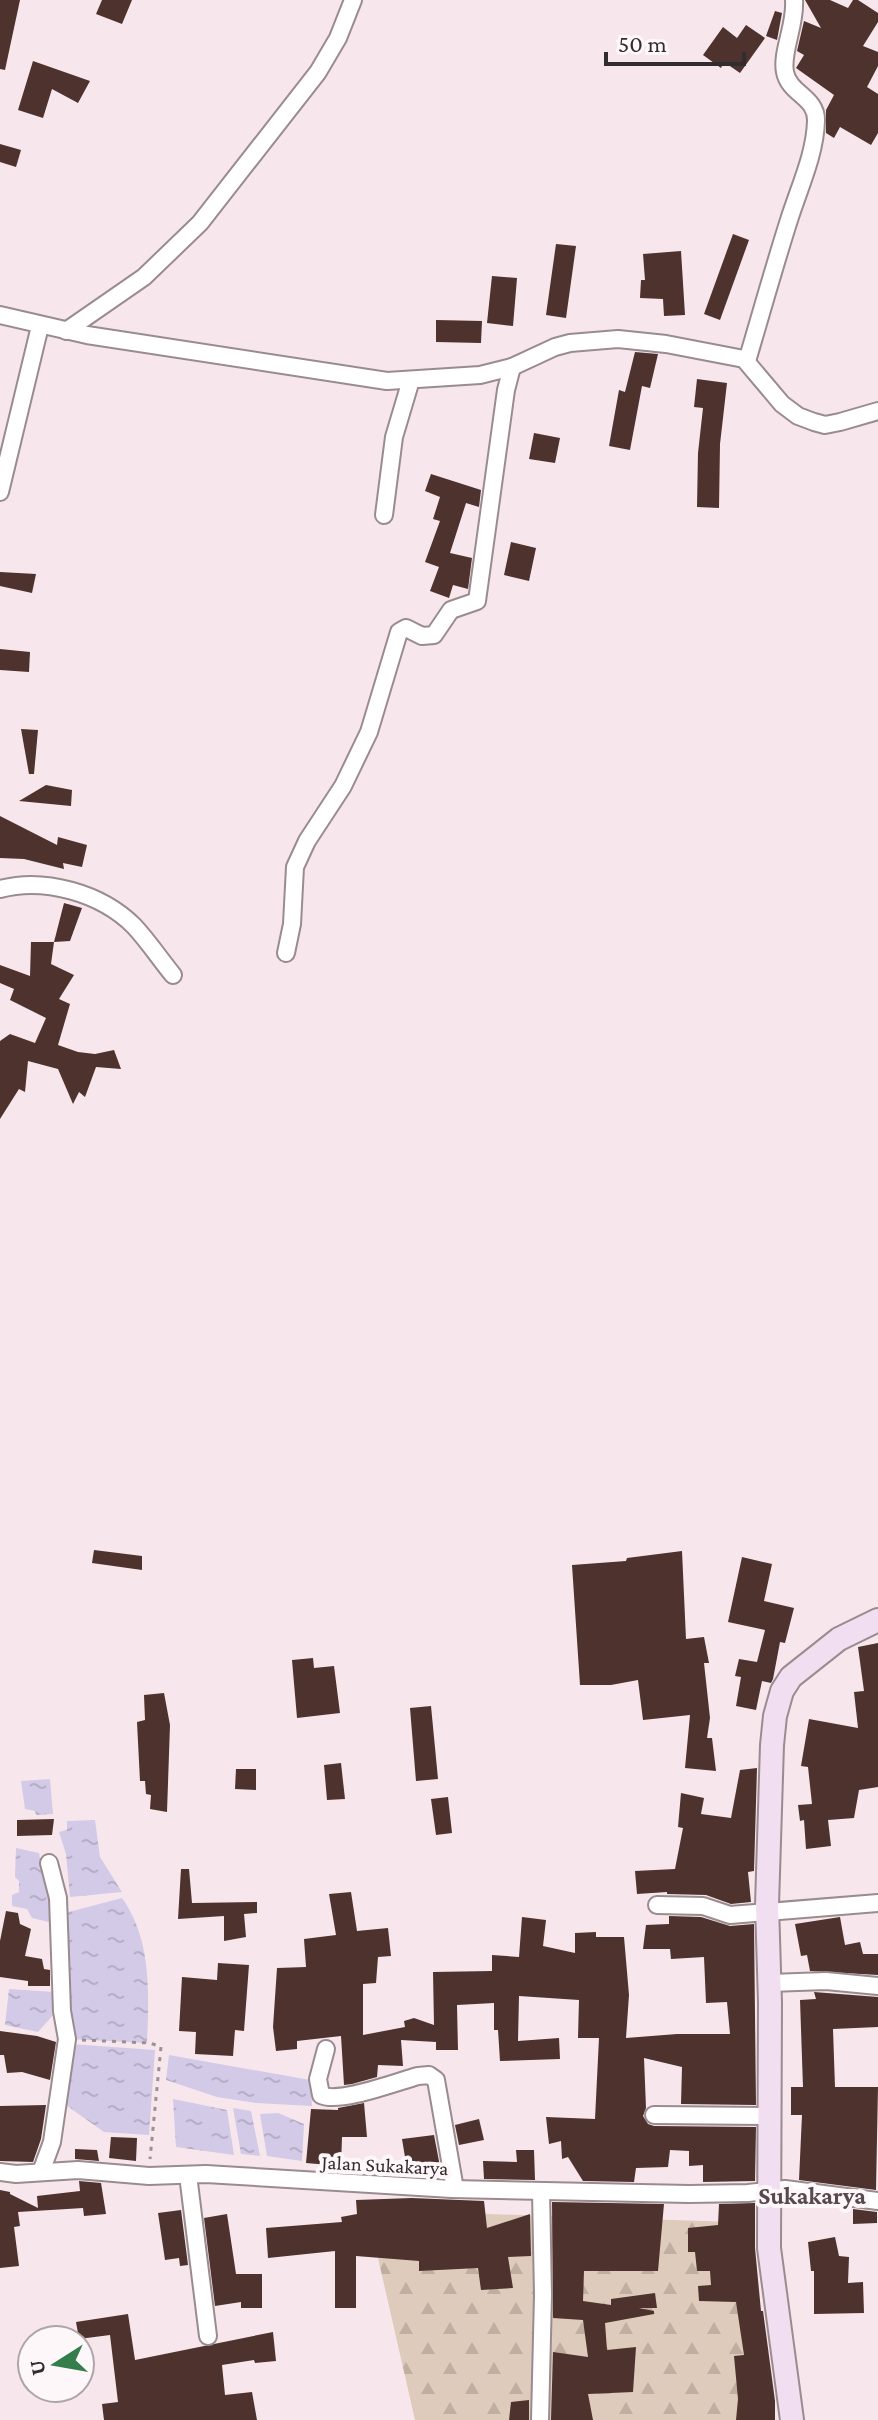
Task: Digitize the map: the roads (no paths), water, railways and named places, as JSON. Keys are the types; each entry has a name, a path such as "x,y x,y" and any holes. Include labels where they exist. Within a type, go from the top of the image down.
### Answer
{"main road":[{"path":"792,2420 769,2248 768,1912 775,1716 782,1691 791,1677 839,1639 878,1620"}],"street":[{"path":"66,331 144,277 200,223 318,72 338,38 353,0"},
{"path":"747,361 805,176 816,121 811,102 792,88 784,71 795,16 794,0"},
{"path":"0,315 66,331 387,381 480,375 512,367 555,347 618,339 720,353 747,361 782,404 798,416 825,425 878,411"},
{"path":"0,492 40,326"},
{"path":"286,953 292,924 295,867 307,841 343,786 369,732 399,632 406,628 422,636 434,635 451,610 477,601 506,390 512,367"},
{"path":"384,515 394,437 411,380"},
{"path":"0,889 23,885 48,886 90,899 132,924 173,975"},
{"path":"41,2172 52,2142 67,2039 62,2011 58,1898 49,1863"},
{"path":"657,1905 703,1906 730,1915 878,1903"},
{"path":"770,1983 826,1981 878,1986"},
{"path":"326,2049 318,2079 321,2095 325,2098 342,2097 418,2076 429,2075 436,2080 455,2189"},
{"path":"654,2115 770,2116"},
{"name":"Jalan Sukakarya","path":"0,2172 78,2170 149,2176 188,2175 541,2191 689,2194 785,2189 878,2201"},
{"path":"188,2175 208,2336"},
{"path":"540,2420 543,2295 541,2191"}],"water":[{"path":"50,1779 53,1814 36,1815 35,1811 25,1809 21,1781"},
{"path":"95,1820 100,1857 122,1892 70,1897 66,1854 59,1832 67,1830 67,1821"},
{"path":"16,1848 39,1853 45,1886 54,1899 53,1923 32,1918 27,1909 12,1906 12,1895 19,1892 19,1881 15,1877"},
{"path":"122,1898 132,1914 144,1949 148,1987 147,2043 69,2039 65,1913"},
{"path":"9,1989 54,1992 54,2014 38,2032 5,2025"},
{"path":"71,2044 155,2050 149,2135 104,2132 63,2103"},
{"path":"169,2055 310,2080 312,2106 217,2097 166,2080"},
{"path":"173,2099 227,2110 234,2155 176,2147"},
{"path":"233,2108 251,2111 260,2156 241,2154"},
{"path":"278,2113 304,2124 302,2161 267,2156 260,2114"}],"district":[{"name":"Sukakarya","path":"812,2195"}]}
